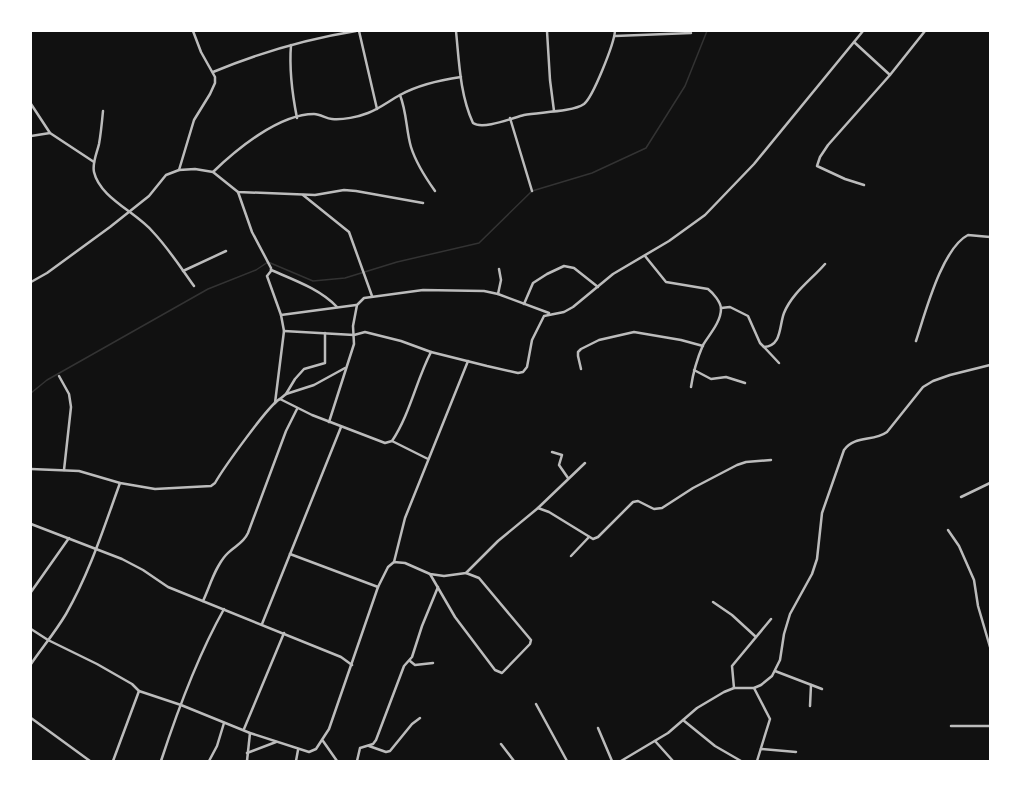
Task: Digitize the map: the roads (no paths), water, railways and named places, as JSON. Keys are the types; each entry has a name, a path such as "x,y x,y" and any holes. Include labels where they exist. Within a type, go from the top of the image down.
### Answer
{"street":[{"path":"178,170 190,139 194,120 213,89 215,77 204,57 193,31"},
{"path":"213,72 242,60 291,45 324,36 356,31"},
{"path":"359,31 377,109"},
{"path":"456,31 461,77 469,112 474,123 478,126 510,118 578,108 585,104 595,88 615,31"},
{"path":"547,31 550,80 554,111"},
{"path":"284,331 354,335 365,332 401,341 431,352 518,373 523,372 527,367 532,340 540,320 544,316 564,312 573,307 629,264 684,231 719,202 758,159 863,31"},
{"path":"864,185 842,178 817,166 820,157 828,145 890,75 925,31"},
{"path":"614,36 691,33"},
{"path":"854,42 890,75"},
{"path":"291,45 291,81 297,118"},
{"path":"213,172 255,137 297,118 314,114 333,120 352,117 377,109 400,95 433,82 461,77"},
{"path":"400,95 408,121 411,146 420,167 435,191"},
{"path":"31,104 50,133 76,152 94,162"},
{"path":"104,111 94,162 94,172 101,188 106,194 129,210 153,231 194,286"},
{"path":"510,118 532,191"},
{"path":"31,136 50,133"},
{"path":"31,282 80,250 129,210 149,196 166,175 178,170 195,169 213,172 238,192 252,232 271,270 314,290 328,299 337,308"},
{"path":"238,192 326,194 344,190 423,203"},
{"path":"303,194 349,232 372,296"},
{"path":"916,341 941,270 951,251 968,234 990,237"},
{"path":"184,271 226,251"},
{"path":"644,256 666,282 708,289 713,294 721,308 718,320 703,346 694,370 691,387"},
{"path":"764,346 774,344 784,313 791,301 825,264"},
{"path":"524,304 533,283 564,266 574,268 598,287"},
{"path":"498,294 501,280 499,269"},
{"path":"271,270 267,276 282,314 284,331 275,403"},
{"path":"329,422 352,351 354,335 353,326 357,305 364,298 405,291 442,289 484,291 498,294 550,314"},
{"path":"282,314 357,305"},
{"path":"721,308 730,307 748,316 760,343 779,363"},
{"path":"581,369 578,356 580,348 599,340 634,332 682,340 703,346"},
{"path":"31,469 64,470 91,474 155,489 211,486 215,483 275,403 286,394 295,379 304,369 325,363 325,333"},
{"path":"392,441 403,421 422,370 431,352"},
{"path":"31,629 48,640 97,664 132,684 139,692 181,705 244,729 250,733 298,750 309,752 316,749 329,729 378,587 388,567 394,562 405,518 468,361"},
{"path":"620,761 668,733 709,701 734,688 754,688 761,685 775,671 780,660 786,625 812,574 817,560 822,513 844,450 851,442 880,436 887,432 923,387 933,381 990,365"},
{"path":"286,394 314,385 346,368"},
{"path":"694,370 711,378 726,377 745,383"},
{"path":"59,376 69,394 71,407 64,470"},
{"path":"280,399 341,427 385,443 392,441 428,459"},
{"path":"203,601 221,563 227,554 244,541 248,533 286,431 297,408"},
{"path":"262,624 341,427"},
{"path":"552,452 562,455 559,465 568,478"},
{"path":"538,508 549,512 593,539 598,537 633,502 638,502 654,509 662,508 737,465 746,462 771,460"},
{"path":"466,573 498,541 538,508 585,463"},
{"path":"31,664 65,615 77,593 96,549 120,482"},
{"path":"961,497 990,482"},
{"path":"31,524 96,549 143,570 168,587 341,657 352,666"},
{"path":"948,530 959,546 973,576 978,606 990,647"},
{"path":"571,556 589,537"},
{"path":"31,592 69,538"},
{"path":"290,554 378,587"},
{"path":"394,562 405,563 430,574 444,576 466,573 479,578 531,640 530,644 502,673 495,670 455,617 430,574"},
{"path":"357,761 360,748 373,744 376,740 404,666 410,661 438,586"},
{"path":"713,602 732,615 756,637"},
{"path":"161,761 200,654 224,609"},
{"path":"734,688 732,666 770,619"},
{"path":"244,729 284,633"},
{"path":"410,661 415,665 433,663"},
{"path":"775,671 822,689"},
{"path":"810,706 812,685"},
{"path":"754,688 770,719 756,761"},
{"path":"113,761 139,692"},
{"path":"536,704 567,761"},
{"path":"31,718 90,761"},
{"path":"368,746 390,752 412,724 420,718"},
{"path":"683,720 715,746 741,761"},
{"path":"209,761 217,746 224,722"},
{"path":"951,726 990,726"},
{"path":"598,728 612,761"},
{"path":"243,761 247,761 250,733"},
{"path":"322,741 337,761"},
{"path":"655,741 673,761"},
{"path":"248,753 276,742"},
{"path":"501,744 514,761"},
{"path":"761,749 796,752"},
{"path":"296,761 298,750"}],"waterway":[{"path":"31,393 47,380 208,289 256,270 268,262 313,281 345,278 397,262 479,243 532,191 592,173 646,148 685,86 707,31"}]}
